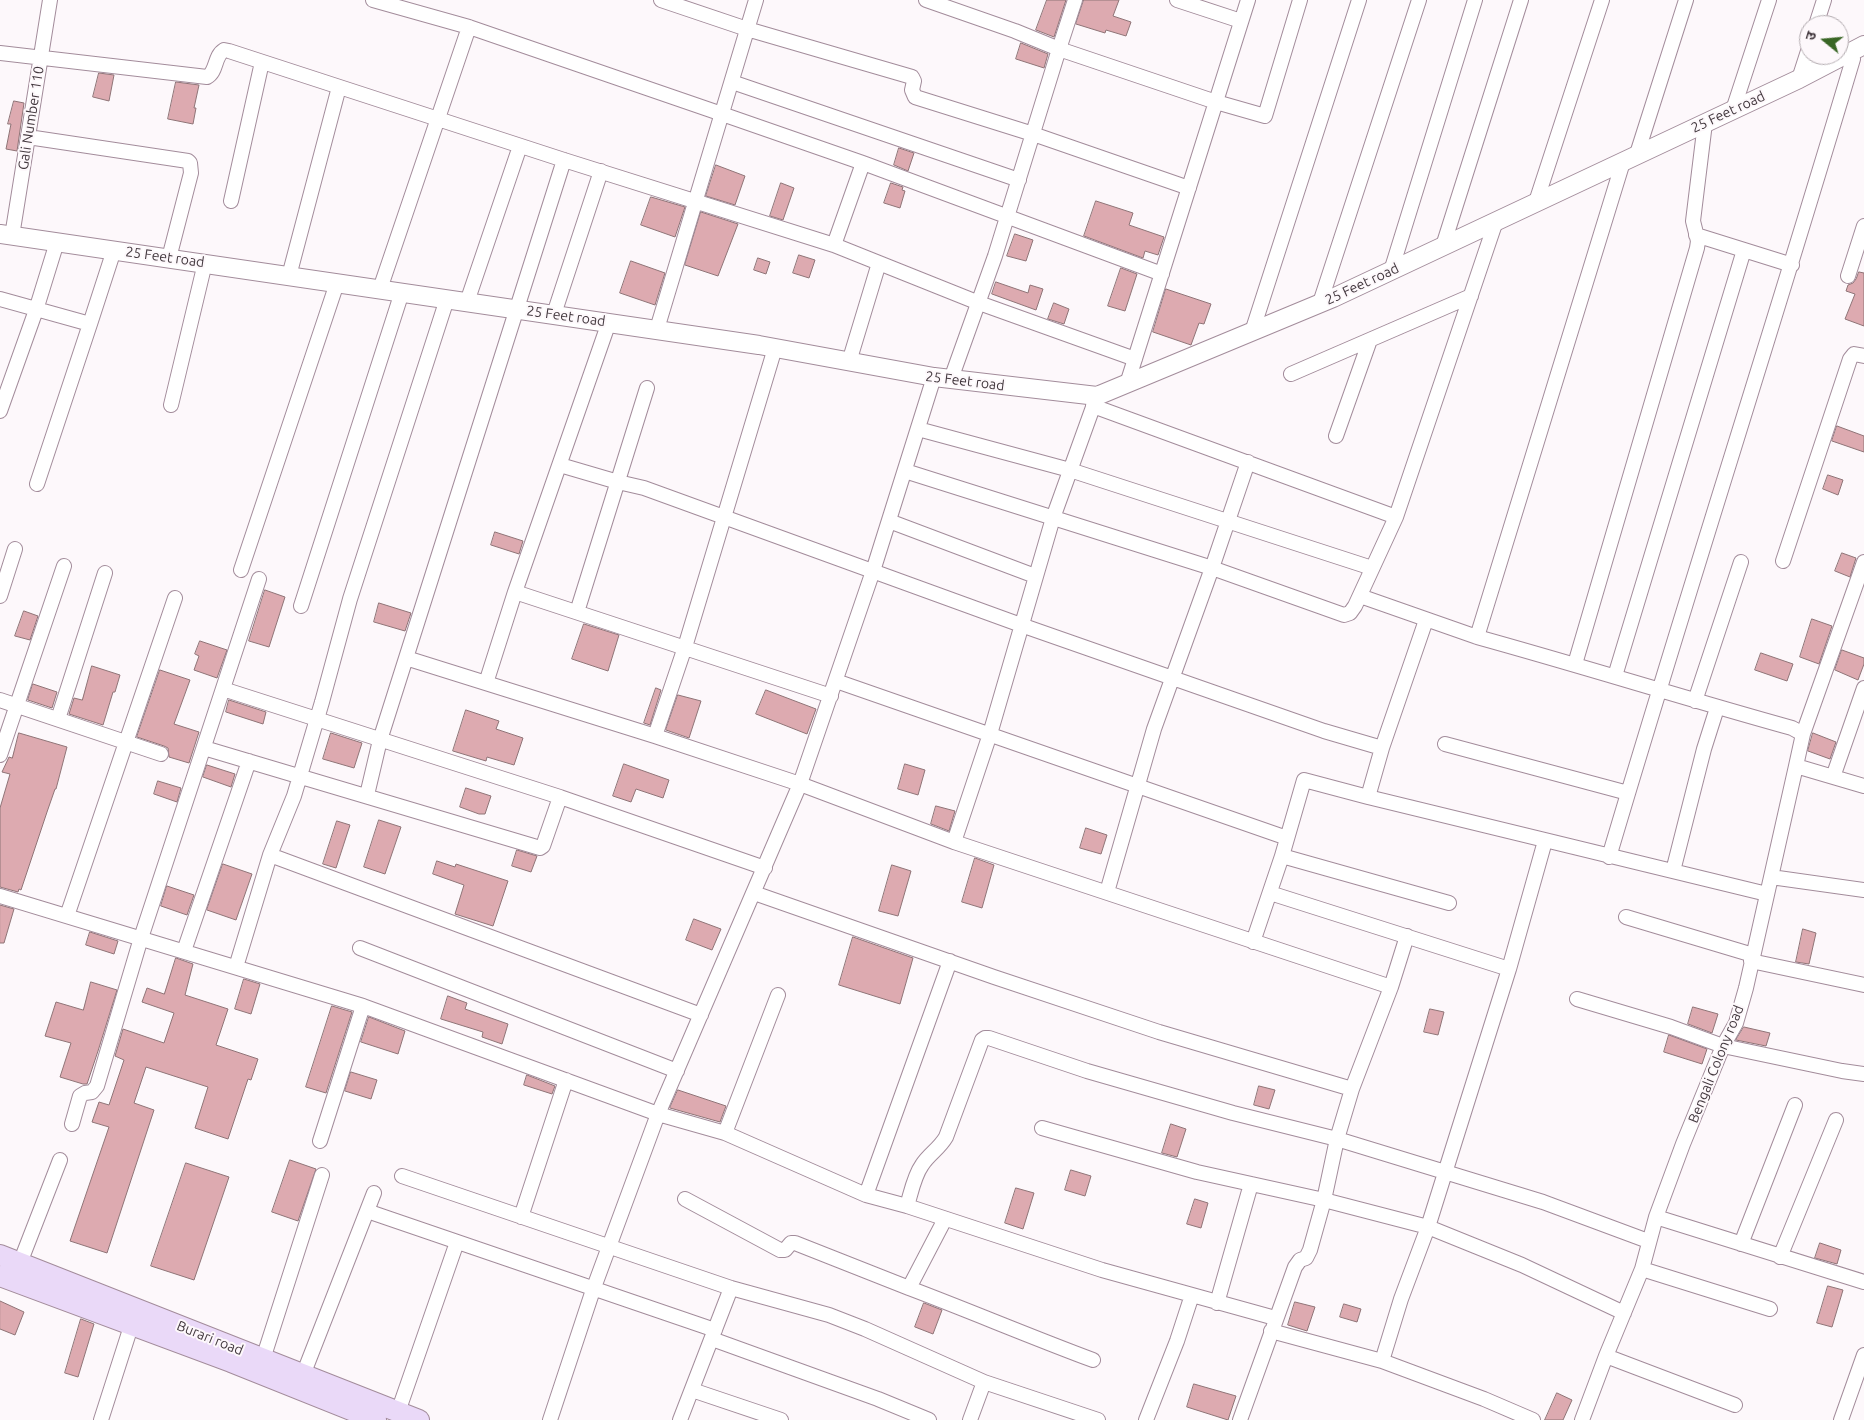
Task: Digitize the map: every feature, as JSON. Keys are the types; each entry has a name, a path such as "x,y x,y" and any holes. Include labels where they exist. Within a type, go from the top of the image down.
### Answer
{"main road":[{"name":"Burari road","path":"0,1256 20,1263 231,1362 376,1420"},
{"name":"Burari road","path":"0,1276 263,1359 419,1420"}],"street":[{"name":"Gali Number 110","path":"6,235 28,137 50,0"},
{"path":"373,0 469,27 722,114 863,163 1162,274"},
{"path":"661,0 748,29 912,76 914,82 912,90 915,97 1033,134 1189,188"},
{"path":"657,330 756,0"},
{"path":"926,0 1015,31 1059,49 1216,102 1265,116 1300,0"},
{"path":"550,1420 593,1290 658,1114 800,784 873,571 918,429 979,303 1075,0"},
{"path":"1177,0 1241,21"},
{"path":"1127,384 1248,0"},
{"path":"1252,332 1359,0"},
{"path":"1320,304 1419,0"},
{"path":"1391,271 1475,0"},
{"path":"1443,246 1521,0"},
{"path":"1536,202 1602,0"},
{"path":"1477,638 1629,159 1686,0"},
{"path":"1733,110 1769,0"},
{"path":"1819,15 1824,0"},
{"path":"380,289 469,27"},
{"path":"0,53 207,77 212,74 218,54 224,50 834,245 979,303 1135,359"},
{"path":"1609,857 1658,690 1856,55"},
{"name":"25 Feet road","path":"6,235 609,322 775,348 942,378 1095,401 1127,384 1320,304 1799,79 1856,55"},
{"path":"231,201 262,62"},
{"path":"1799,79 1804,65"},
{"path":"732,82 1019,180"},
{"path":"289,276 340,87"},
{"path":"1575,664 1697,248 1693,221 1705,123"},
{"path":"28,137 188,161 190,173 168,258"},
{"path":"467,302 520,146"},
{"path":"367,796 380,740 564,160"},
{"path":"834,245 863,163"},
{"path":"554,314 601,172"},
{"path":"905,470 1212,568 1338,614 1350,613 1360,596 1396,517 1496,221"},
{"path":"1848,276 1864,226"},
{"path":"1696,235 1792,265"},
{"path":"0,412 58,242"},
{"path":"37,484 114,250"},
{"path":"1614,676 1744,250"},
{"path":"171,405 205,263"},
{"path":"850,362 880,263"},
{"path":"241,570 337,283"},
{"path":"301,606 402,292"},
{"path":"1291,374 1471,296"},
{"path":"0,299 90,324"},
{"path":"236,967 270,855 294,796 350,599 447,299"},
{"path":"486,683 515,592 609,322"},
{"path":"1336,436 1370,340"},
{"path":"655,736 685,648 775,348"},
{"path":"1783,561 1850,358 1854,354 1864,356"},
{"path":"577,612 647,388"},
{"path":"954,842 990,734 1052,518 1095,401 1248,462 1396,517"},
{"path":"918,429 1070,470 1372,568"},
{"path":"1107,892 1154,729 1248,462"},
{"path":"560,464 644,488 1173,678 1324,731 1382,748"},
{"path":"889,521 1035,576"},
{"path":"0,596 15,549"},
{"path":"1695,701 1741,562"},
{"name":"Bengali Colony road","path":"1582,1420 1642,1269 1656,1217 1723,1046 1736,1023 1803,734 1864,562"},
{"path":"0,756 15,706 64,566"},
{"path":"58,719 105,573"},
{"path":"72,1124 80,1096 92,1092 97,1086 141,938 259,579"},
{"path":"515,592 831,696"},
{"path":"1360,596 1477,638 1575,664 1717,708 1792,728 1803,734"},
{"path":"67,916 175,598"},
{"path":"1368,797 1382,748 1426,620"},
{"path":"406,658 655,736 800,784 954,842 1391,987"},
{"path":"836,681 1287,838"},
{"path":"1833,777 1864,688"},
{"path":"224,689 560,797 765,868"},
{"path":"0,700 161,754"},
{"path":"1673,871 1704,749 1717,708"},
{"path":"1445,744 1628,793"},
{"path":"204,748 540,848 543,846 560,797"},
{"path":"184,951 249,761"},
{"path":"1796,766 1864,786"},
{"path":"1253,942 1282,856 1304,780 1609,857 1767,894"},
{"path":"1382,1361 1401,1299 1428,1227 1509,969 1545,841"},
{"path":"270,855 701,1015"},
{"path":"1282,856 1449,903"},
{"path":"1771,877 1864,890"},
{"path":"754,893 1159,1032 1352,1089"},
{"path":"1270,893 1509,969"},
{"path":"0,896 363,1006 658,1114 725,1133 866,1195 907,1206 1102,1270 1217,1303 1382,1361 1484,1399 1532,1420"},
{"path":"1626,917 1752,958 1864,985"},
{"path":"1240,1420 1294,1267 1308,1255 1324,1200 1337,1139 1352,1089 1391,987 1407,936"},
{"path":"360,948 676,1071"},
{"path":"866,1195 950,961"},
{"path":"725,1133 778,995"},
{"path":"1577,999 1671,1027 1723,1046 1864,1074"},
{"path":"320,1142 363,1006"},
{"path":"907,1206 919,1169 946,1137 981,1043 985,1038 1233,1113 1337,1139 1543,1202 1648,1241"},
{"path":"521,1217 566,1080"},
{"path":"1740,1244 1796,1105"},
{"path":"1780,1257 1836,1120"},
{"path":"1042,1128 1197,1172 1324,1200 1428,1227 1522,1265 1624,1313"},
{"path":"20,1263 60,1160"},
{"path":"263,1359 322,1175"},
{"path":"402,1176 731,1288 829,1315 984,1382 1079,1417 1098,1420"},
{"path":"1217,1303 1251,1184"},
{"path":"303,1375 374,1193"},
{"path":"686,1199 780,1250 785,1250 791,1243 795,1243 976,1313 1024,1335 1093,1360"},
{"path":"367,1211 713,1334 929,1420"},
{"path":"1656,1217 1864,1282"},
{"path":"909,1288 945,1219"},
{"path":"398,1412 457,1242"},
{"path":"1642,1269 1770,1309"},
{"path":"680,1420 731,1288"},
{"path":"1146,1420 1177,1341 1192,1295"},
{"path":"101,1420 134,1317"},
{"path":"1841,1420 1864,1355"},
{"path":"1606,1356 1735,1405"},
{"path":"970,1420 984,1382"},
{"path":"692,1390 781,1420"}],"building":[{"path":"1047,0 1066,0 1054,37 1036,30"},
{"path":"1084,0 1119,0 1113,16 1131,22 1126,36 1106,30 1105,33 1076,24"},
{"path":"1021,43 1048,54 1044,68 1016,59"},
{"path":"99,73 114,75 109,101 93,97"},
{"path":"176,82 199,85 193,124 168,119"},
{"path":"14,101 24,103 17,151 6,149 11,124 8,124"},
{"path":"899,148 914,153 908,171 894,165"},
{"path":"716,165 745,176 735,205 706,196"},
{"path":"781,183 794,188 783,220 770,216"},
{"path":"891,183 903,187 902,190 905,191 900,208 884,203"},
{"path":"651,197 685,207 675,237 641,225"},
{"path":"1096,201 1133,213 1129,225 1164,237 1158,255 1145,251 1143,258 1084,236"},
{"path":"701,212 738,224 718,276 685,265"},
{"path":"1015,234 1033,240 1026,261 1007,256"},
{"path":"799,255 815,260 809,278 793,273"},
{"path":"758,258 770,262 766,274 754,270"},
{"path":"631,261 665,273 655,305 620,293"},
{"path":"1121,268 1137,274 1125,311 1108,306"},
{"path":"1859,272 1864,273 1864,326 1845,319 1855,294 1846,291 1848,285 1853,283"},
{"path":"996,282 1028,293 1030,285 1043,289 1036,310 992,294"},
{"path":"1166,289 1211,304 1204,324 1199,323 1191,345 1153,332"},
{"path":"1054,303 1069,309 1064,324 1048,319"},
{"path":"1837,426 1864,436 1864,452 1832,441"},
{"path":"1828,475 1843,480 1838,495 1823,489"},
{"path":"495,532 523,541 519,554 491,545"},
{"path":"1842,553 1856,558 1850,577 1835,571"},
{"path":"265,590 285,597 269,647 249,641"},
{"path":"379,603 411,613 405,631 374,622"},
{"path":"24,611 38,616 30,640 15,636"},
{"path":"1812,619 1832,626 1819,664 1800,657"},
{"path":"584,624 619,635 608,671 572,659"},
{"path":"200,641 227,650 217,678 194,670 199,656 195,654"},
{"path":"1842,650 1864,658 1864,664 1858,680 1835,670"},
{"path":"1761,653 1793,664 1787,681 1755,670"},
{"path":"92,666 120,675 103,725 69,714 74,698 82,700"},
{"path":"160,670 190,680 174,724 199,732 189,763 169,757 168,748 164,746 137,737"},
{"path":"33,684 57,692 52,708 28,700"},
{"path":"656,688 661,690 650,725 644,723"},
{"path":"766,690 816,709 807,734 756,714"},
{"path":"678,695 701,701 689,738 666,730"},
{"path":"229,700 266,712 263,724 226,712"},
{"path":"466,710 499,721 496,729 523,738 514,765 487,757 486,761 453,751"},
{"path":"19,733 67,747 56,789 21,890 19,889 18,892 0,887 0,808 10,774 2,772 9,757 12,758"},
{"path":"331,733 362,743 354,768 323,759"},
{"path":"1813,733 1836,742 1830,759 1808,751"},
{"path":"624,764 669,780 663,798 636,789 631,802 613,796"},
{"path":"905,764 925,770 918,795 898,789"},
{"path":"207,765 235,774 231,787 203,777"},
{"path":"158,781 181,788 177,802 154,794"},
{"path":"466,788 491,796 485,814 479,814 460,807"},
{"path":"936,806 955,811 949,831 931,824"},
{"path":"379,820 401,827 385,874 364,867"},
{"path":"337,821 350,825 336,868 323,864"},
{"path":"1086,828 1107,835 1101,854 1080,848"},
{"path":"517,850 537,856 531,872 512,866"},
{"path":"975,858 994,865 982,908 962,902"},
{"path":"437,861 455,867 456,864 508,881 493,926 455,914 464,885 433,874"},
{"path":"223,864 252,874 236,920 207,910"},
{"path":"892,865 911,871 898,916 879,911"},
{"path":"167,886 194,895 187,915 161,906"},
{"path":"0,905 14,909 4,943 0,943"},
{"path":"694,919 721,929 712,950 686,940"},
{"path":"1803,929 1816,933 1809,964 1796,962"},
{"path":"90,932 118,941 114,954 86,945"},
{"path":"853,937 913,958 900,1004 839,985"},
{"path":"176,958 193,964 185,995 228,1009 216,1045 258,1059 251,1080 248,1079 228,1139 195,1128 208,1087 146,1067 134,1103 154,1110 107,1253 70,1241 109,1127 92,1122 99,1102 109,1105 124,1060 115,1056 123,1029 164,1043 174,1013 142,1002 147,988 164,994"},
{"path":"244,979 260,984 251,1014 235,1009"},
{"path":"91,982 117,990 87,1084 83,1084 60,1077 71,1043 45,1036 56,1002 83,1010"},
{"path":"448,996 467,1003 465,1009 508,1024 502,1044 482,1037 483,1032 441,1019"},
{"path":"332,1006 352,1012 326,1093 306,1087"},
{"path":"1693,1007 1718,1014 1712,1033 1688,1024"},
{"path":"1430,1009 1444,1012 1438,1035 1424,1032"},
{"path":"369,1017 405,1031 398,1054 361,1042"},
{"path":"1744,1027 1770,1033 1766,1046 1736,1040"},
{"path":"1669,1035 1707,1049 1702,1064 1664,1052"},
{"path":"351,1072 377,1080 371,1099 345,1091"},
{"path":"527,1075 555,1086 552,1094 524,1085"},
{"path":"1259,1086 1275,1090 1269,1109 1254,1105"},
{"path":"678,1090 726,1106 720,1122 670,1108"},
{"path":"1171,1124 1186,1129 1177,1157 1162,1153"},
{"path":"290,1160 316,1169 298,1221 272,1212"},
{"path":"186,1163 229,1177 194,1280 151,1266"},
{"path":"1071,1170 1091,1176 1085,1196 1065,1190"},
{"path":"1016,1188 1034,1193 1023,1229 1005,1223"},
{"path":"1195,1199 1208,1203 1201,1228 1187,1224"},
{"path":"1820,1243 1841,1250 1837,1264 1815,1258"},
{"path":"1828,1286 1843,1290 1832,1327 1817,1323"},
{"path":"0,1301 24,1312 15,1335 0,1329"},
{"path":"1295,1302 1315,1307 1307,1331 1288,1325"},
{"path":"924,1303 942,1310 933,1334 915,1327"},
{"path":"1344,1304 1361,1309 1357,1322 1340,1317"},
{"path":"81,1319 94,1324 78,1377 65,1373"},
{"path":"1194,1384 1236,1396 1228,1420 1187,1407"},
{"path":"1557,1393 1572,1400 1563,1420 1545,1420"}]}
